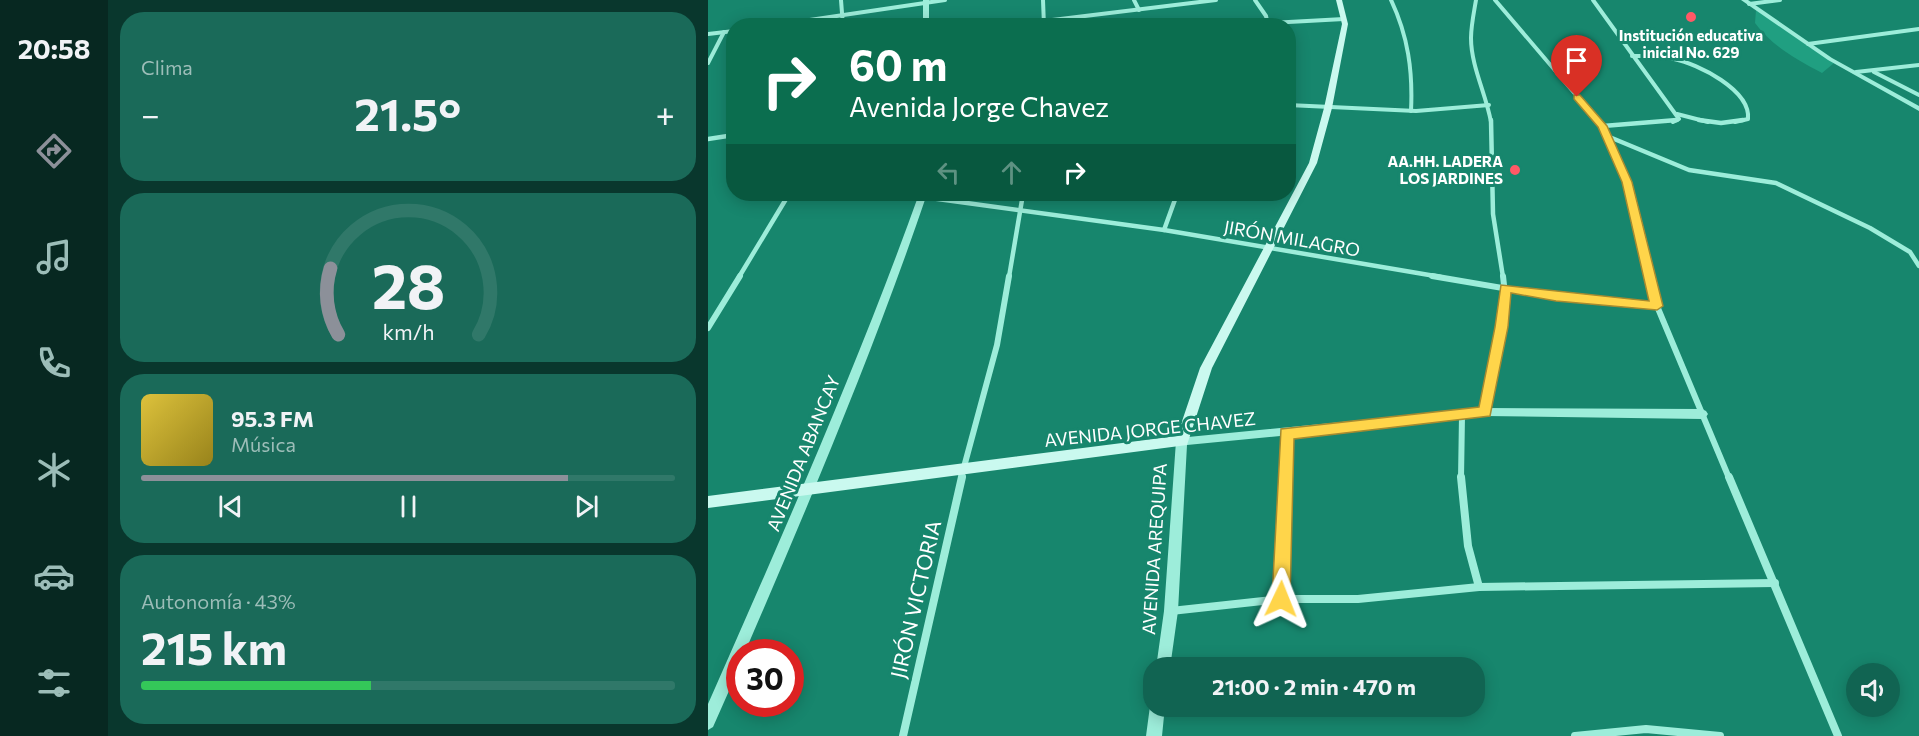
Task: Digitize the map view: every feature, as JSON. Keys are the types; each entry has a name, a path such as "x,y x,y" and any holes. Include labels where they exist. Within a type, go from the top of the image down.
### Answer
{"main road":[{"name":"AVENIDA AREQUIPA","path":"1296,194 1313,163 1328,108 1344,19 1339,0"},
{"name":"AVENIDA AREQUIPA","path":"1182,441 1206,368 1292,201"},
{"name":"AVENIDA JORGE CHAVEZ","path":"708,502 810,487 963,470 1182,441"}],"street":[{"path":"841,0 843,15"},
{"path":"823,18 945,0"},
{"path":"1044,0 1044,18"},
{"path":"1134,0 1139,10"},
{"path":"1081,18 1216,0"},
{"path":"1255,0 1266,18"},
{"path":"1391,0 1408,46 1412,76 1411,111"},
{"path":"1476,0 1471,37 1473,56 1489,105 1493,153 1493,214 1505,288 1502,327 1485,412"},
{"path":"1495,0 1602,126 1607,136 1627,182 1657,306 1775,583 1806,667 1838,736"},
{"path":"1593,0 1679,119 1672,122 1602,126"},
{"path":"1746,2 1780,0"},
{"path":"926,1 926,18"},
{"path":"1746,2 1808,44 1919,109"},
{"path":"1296,22 1344,19"},
{"path":"1808,44 1919,29"},
{"path":"708,34 724,32"},
{"path":"708,63 724,32"},
{"path":"1632,56 1668,57 1700,68 1732,88 1749,106 1750,114 1748,118 1722,123 1701,121 1676,114"},
{"path":"1856,72 1874,72 1919,65"},
{"path":"1874,72 1919,95"},
{"path":"1296,106 1411,111 1489,105"},
{"path":"708,139 726,136"},
{"path":"1607,136 1689,170 1776,183 1870,228 1910,252 1919,266"},
{"path":"708,328 785,201"},
{"name":"AVENIDA ABANCAY","path":"708,722 810,487 921,201"},
{"name":"JIRÓN MILAGRO","path":"959,201 1164,230 1556,297 1657,306"},
{"name":"JIRÓN VICTORIA","path":"903,736 963,470 1001,324 1022,201"},
{"path":"1164,230 1174,201"},
{"name":"AVENIDA JORGE CHAVEZ","path":"1182,441 1286,433 1485,412 1702,414"},
{"path":"1462,416 1462,491 1471,564 1479,587"},
{"path":"1281,599 1286,433"},
{"name":"AVENIDA AREQUIPA","path":"1165,657 1171,611 1182,441"},
{"path":"1171,611 1281,599 1358,599 1479,587 1775,583"},
{"path":"1154,736 1157,717"},
{"path":"1575,736 1646,729 1720,736"}],"green space":[{"path":"1756,10 1834,63 1822,73 1786,52 1769,39 1755,23"}],"place":[{"name":"Institución educativa inicial No. 629","path":"1691,17"},
{"name":"AA.HH. LADERA LOS JARDINES","path":"1515,170"}],"route":[{"path":"1281,599 1286,433 1485,412 1502,327 1505,288 1556,297 1657,306 1643,239 1627,182 1602,126 1577,97"}]}
